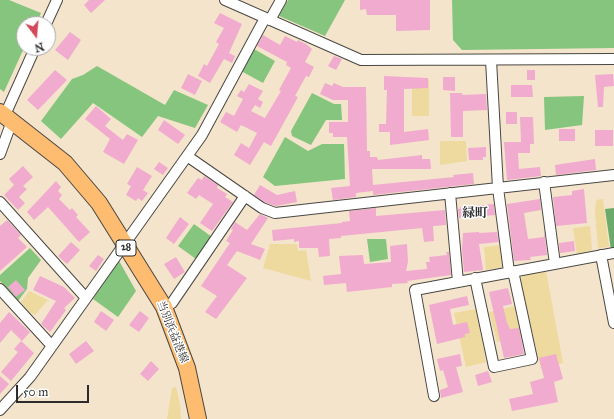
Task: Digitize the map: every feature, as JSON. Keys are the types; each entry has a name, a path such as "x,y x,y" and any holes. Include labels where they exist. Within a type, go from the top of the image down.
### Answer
{"main road":[{"name":"当別浜益港線","path":"5,116 65,163 99,203 164,307 187,368 198,419"}],"street":[{"path":"50,16 57,0"},
{"path":"225,0 361,60 614,59"},
{"path":"0,410 30,377 202,135 267,19 281,0"},
{"path":"0,154 5,116 31,56"},
{"path":"476,278 494,367 532,359 511,272 498,188 491,60"},
{"path":"187,156 262,208 275,213 614,175"},
{"path":"544,182 555,264"},
{"path":"450,193 458,282"},
{"path":"164,307 172,303 245,196"},
{"path":"0,202 86,298"},
{"path":"434,396 415,290 614,253"},
{"path":"601,255 614,323"},
{"path":"0,290 52,346"}],"green space":[{"path":"0,0 9,0 41,13 40,16 16,16 16,56 20,56 4,92 0,89"},
{"path":"288,0 345,0 325,36 279,16"},
{"path":"452,0 614,0 614,48 462,50 453,40"},
{"path":"254,49 275,61 263,83 241,71"},
{"path":"97,66 165,105 174,90 208,105 195,128 158,116 142,137 93,103 61,139 41,121 72,79 83,75"},
{"path":"312,93 334,104 341,104 342,120 326,120 311,145 292,136 291,131"},
{"path":"584,96 582,125 545,130 544,97"},
{"path":"285,137 308,151 322,144 344,144 345,179 275,186 263,177"},
{"path":"614,208 614,250 611,250 605,209"},
{"path":"194,224 212,237 196,259 178,246"},
{"path":"367,239 386,239 388,259 370,262"},
{"path":"30,248 41,260 28,278 27,289 18,301 0,281 0,275"},
{"path":"118,259 136,291 118,317 93,299"}],"sand":[{"path":"412,79 429,79 429,116 412,116"},
{"path":"440,141 466,141 467,161 440,165"},
{"path":"603,199 609,247 598,248 595,212 596,200"},
{"path":"590,226 592,250 577,254 573,228"},
{"path":"270,244 297,244 298,251 306,250 311,281 263,268"},
{"path":"502,245 504,267 486,270 484,247"},
{"path":"546,271 563,363 541,369 520,281 523,275"},
{"path":"29,291 48,300 35,315 29,312 21,302"},
{"path":"515,306 521,336 497,342 489,312"},
{"path":"476,309 486,362 466,367 454,313"},
{"path":"176,387 181,419 167,419 172,388"}],"building":[{"path":"89,0 105,0 91,13 84,5"},
{"path":"360,0 430,0 430,30 396,31 396,15 367,15 366,9 360,10"},
{"path":"220,13 242,24 229,53 235,56 232,63 224,59 210,83 198,76 204,64 207,66 219,44 216,42 224,28 214,23"},
{"path":"70,32 81,40 68,60 56,51"},
{"path":"263,35 280,45 285,36 297,42 298,40 306,44 312,49 305,62 314,67 309,77 306,76 295,96 298,97 271,146 264,142 250,165 234,155 241,143 249,148 257,133 241,125 237,132 220,122 226,112 234,116 243,99 237,96 241,90 244,92 249,84 263,91 258,99 263,102 260,108 255,105 251,111 265,118 281,91 279,90 291,68 286,65 287,62 257,46"},
{"path":"334,56 342,59 336,70 328,66"},
{"path":"55,70 67,80 38,110 27,100"},
{"path":"527,70 535,70 535,80 527,80"},
{"path":"188,74 202,81 195,95 181,88"},
{"path":"613,74 614,86 604,87 603,107 598,107 595,75"},
{"path":"384,76 428,78 428,88 404,89 404,132 428,129 429,140 390,145 390,132 379,132 379,124 386,124 387,90 384,90"},
{"path":"443,77 455,77 455,91 443,90"},
{"path":"325,83 332,86 334,83 343,87 366,87 367,151 370,151 370,157 377,157 378,160 422,155 422,159 430,159 431,169 372,169 373,185 454,177 453,175 473,173 474,184 373,195 373,191 356,193 356,197 333,200 331,188 350,186 347,137 333,137 333,133 329,133 329,122 348,122 348,100 333,100 320,94"},
{"path":"511,85 532,85 533,97 511,97"},
{"path":"450,93 462,93 462,95 486,94 487,110 463,111 463,137 451,137"},
{"path":"96,106 111,119 105,126 123,140 127,134 138,140 124,164 103,152 110,139 85,119"},
{"path":"506,112 517,112 517,124 506,124"},
{"path":"520,117 533,117 534,144 530,144 530,153 518,153 519,169 540,167 541,176 507,180 504,142 521,142"},
{"path":"164,120 185,135 178,144 158,130"},
{"path":"559,129 575,129 575,141 559,141"},
{"path":"595,130 613,130 613,146 595,146"},
{"path":"486,147 486,157 483,157 483,160 469,160 468,148"},
{"path":"595,159 596,170 556,175 555,165"},
{"path":"159,162 168,168 163,175 154,169"},
{"path":"23,166 33,177 23,186 27,189 19,197 25,203 18,210 4,195 14,185 9,179"},
{"path":"137,167 152,176 143,190 148,193 142,201 138,198 136,201 126,195 131,186 127,184"},
{"path":"204,176 218,185 217,188 227,194 225,197 233,202 212,231 200,223 213,204 199,195 196,199 187,193 198,178 202,180"},
{"path":"56,181 61,187 58,191 62,195 59,199 70,210 72,208 78,215 76,217 90,232 79,242 48,207 34,220 27,212"},
{"path":"260,185 277,195 295,191 297,202 276,206 266,203 254,195"},
{"path":"584,189 587,223 556,226 553,197 572,195 572,191"},
{"path":"540,199 541,210 524,213 528,239 544,237 544,229 547,255 530,257 531,260 514,261 507,204"},
{"path":"494,204 495,215 459,218 458,209 460,209 460,207"},
{"path":"376,208 376,216 445,210 446,225 433,226 434,241 424,242 422,228 341,236 341,238 329,239 330,256 319,257 318,248 299,248 299,241 294,242 294,239 273,241 272,230 342,223 350,221 349,211"},
{"path":"260,214 268,218 251,244 265,249 260,260 237,251 227,265 247,278 216,319 205,312 217,296 201,286 230,243 226,241 233,230 231,229 235,222 247,230"},
{"path":"180,217 189,224 174,244 166,238"},
{"path":"7,220 21,235 18,238 27,247 0,271 0,226"},
{"path":"497,232 499,242 479,244 483,270 464,272 462,250 463,233"},
{"path":"574,241 575,251 560,253 559,243"},
{"path":"71,242 80,250 67,264 58,256"},
{"path":"407,244 408,262 406,271 427,269 426,262 430,262 429,257 447,255 446,252 449,252 451,275 407,281 408,283 392,284 392,287 347,292 346,283 324,285 323,276 341,274 339,256 363,255 364,264 391,262 390,246"},
{"path":"98,255 104,259 96,271 89,266"},
{"path":"176,257 185,272 174,279 164,264"},
{"path":"40,276 64,287 75,298 64,308 66,310 50,332 41,324 56,301 33,290"},
{"path":"16,280 25,290 16,297 8,287"},
{"path":"508,288 512,304 503,306 507,323 510,329 519,328 524,354 504,358 489,292"},
{"path":"467,296 469,305 450,309 453,325 467,322 470,333 465,334 465,337 437,344 429,305"},
{"path":"101,311 114,320 106,331 94,322"},
{"path":"140,311 149,318 139,332 129,325"},
{"path":"9,312 30,332 22,341 11,330 0,343 0,323"},
{"path":"21,341 34,353 11,381 1,372 18,352 14,349"},
{"path":"86,341 94,351 76,364 69,354"},
{"path":"460,354 462,366 456,367 463,392 441,398 440,390 448,387 443,370 440,371 437,359"},
{"path":"556,354 563,379 554,382 558,402 512,411 509,399 533,394 530,382 544,378 539,358"},
{"path":"151,361 159,369 148,381 140,374"},
{"path":"488,371 492,382 478,386 475,375"},
{"path":"0,376 9,384 0,394"}],"district":[{"name":"緑町","path":"475,214"}]}
